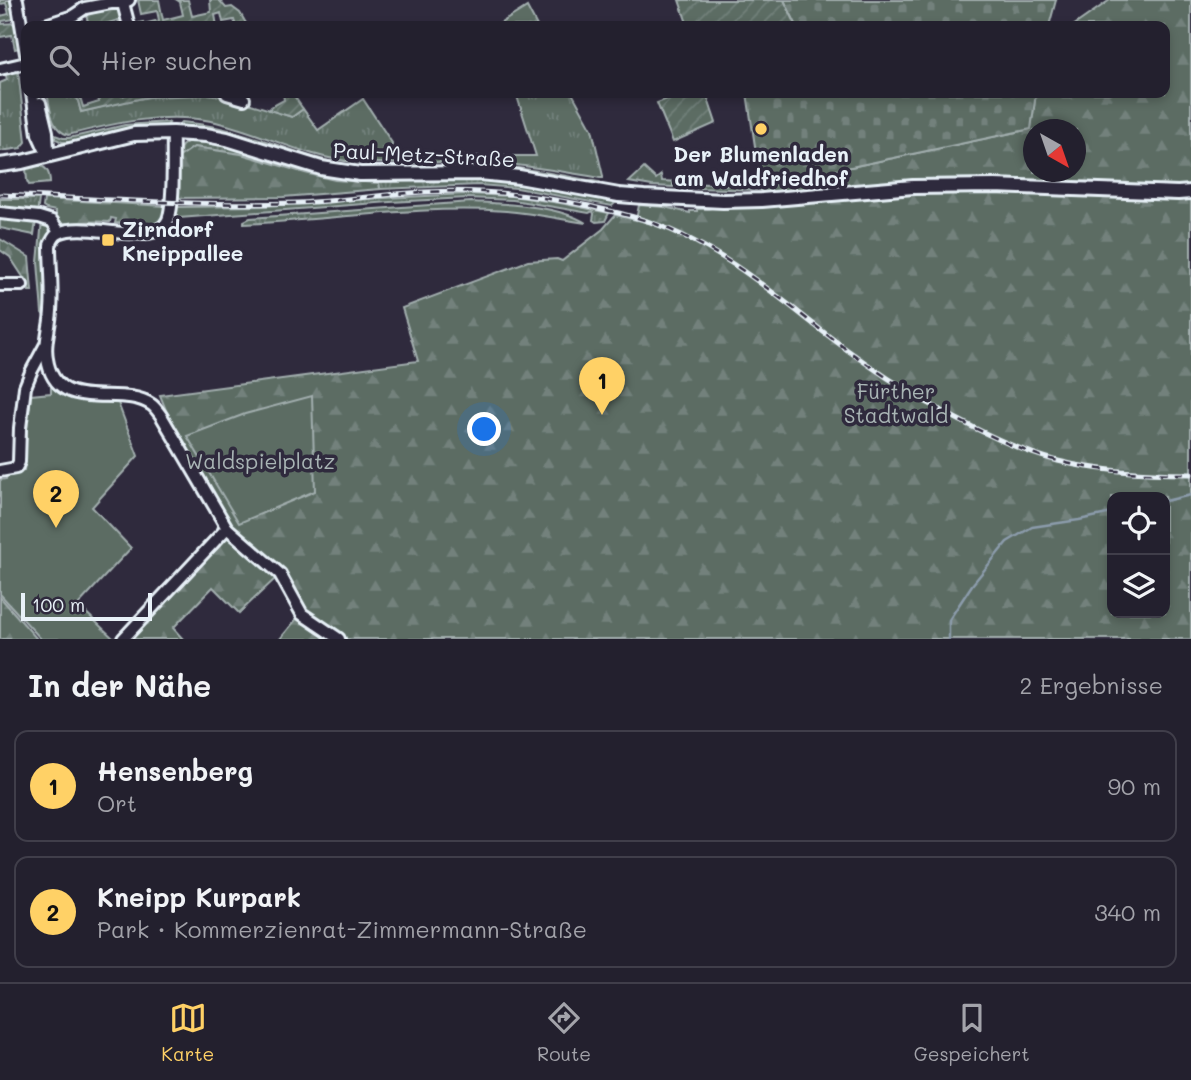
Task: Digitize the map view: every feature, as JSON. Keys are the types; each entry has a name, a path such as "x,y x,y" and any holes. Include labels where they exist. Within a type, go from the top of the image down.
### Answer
{"street":[{"path":"17,0 22,21"},
{"path":"58,21 73,16 85,8 126,1 128,21"},
{"path":"0,69 21,64"},
{"path":"33,98 38,134 48,156"},
{"path":"39,98 47,132 48,156"},
{"path":"0,471 16,468 19,463 25,387 45,346 51,311 50,246 54,237 59,232 71,230 137,234 162,228 167,221 172,202 173,133"},
{"name":"Paul-Metz-Straße","path":"0,165 134,134 173,133 227,139 321,168 360,174 480,173 643,197 762,200 914,187 995,186 1191,192"},
{"path":"0,213 52,221 59,232"},
{"path":"0,285 22,285"},
{"path":"45,346 51,373 63,387 72,392 89,396 138,399 152,405 162,417 227,527 280,574 303,614 339,639"},
{"path":"123,639 227,527"}],"green space":[{"path":"0,0 10,0 14,19 2,21 2,24 15,23 19,48 15,49 12,35 0,37 0,16 9,14 6,3 0,4"},
{"path":"138,0 159,0 163,20 183,15 177,0 188,0 192,16 211,12 210,0 219,0 226,8 232,7 240,13 245,21 223,21 221,13 215,15 216,21 155,21 159,20 157,11 141,14"},
{"path":"679,0 784,0 794,21 686,21"},
{"path":"784,0 1056,0 1050,21 794,21"},
{"name":"Fürther Stadtwald","path":"1110,0 1191,0 1191,639 280,639 299,616 277,577 239,613 213,587 173,628 183,639 125,639 232,527 168,415 160,395 418,361 402,308 528,261 562,261 603,229 615,215 636,220 639,205 690,213 697,209 719,206 762,205 761,186 1023,131 1023,182 1086,182 1086,119 1032,119 1035,98 1170,98 1170,21 1080,21"},
{"path":"116,7 121,9 125,21 88,21 86,15"},
{"path":"527,7 534,21 504,21"},
{"path":"18,70 26,142 21,148 0,151 0,83 7,80 5,71"},
{"path":"48,98 77,98 81,112 148,98 229,98 292,117 303,109 318,130 363,99 392,143 391,156 536,156 518,98 575,98 592,129 603,178 494,163 372,163 336,160 229,125 193,119 139,120 68,135 54,124"},
{"path":"77,98 80,98 83,107 99,102 98,98 143,98 81,112"},
{"path":"295,98 303,109 292,117 269,110 284,100"},
{"path":"670,98 708,98 716,123 673,142 657,103"},
{"path":"748,98 1035,98 1032,119 1023,119 1023,131 761,186"},
{"path":"167,122 167,126 120,130 72,142 62,142 52,134 69,138 125,125"},
{"path":"182,122 233,131 310,156 348,165 482,165 526,169 599,182 597,184 513,171 365,170 326,165 234,134 179,125"},
{"path":"191,140 223,145 326,174 379,181 479,179 633,202 615,203 612,206 517,188 479,185 380,189 379,183 336,180 241,154 194,147 178,158 181,147"},
{"path":"194,147 241,154 335,180 379,183 380,189 283,197 176,198 178,158"},
{"path":"37,165 47,171 50,183 29,185 26,168"},
{"path":"644,168 656,179 661,175 662,181 681,182 679,185 673,184 673,187 629,182"},
{"path":"684,183 761,186 762,190 692,188 685,187"},
{"path":"467,194 511,196 609,213 605,221 596,222 593,220 593,211 589,213 513,200 467,198 179,218 174,216 175,207 264,206"},
{"path":"0,199 39,199 37,215 0,211"},
{"path":"44,199 166,206 154,227 137,229 130,224 115,223 116,219 111,218 110,222 60,223 56,211 43,207"},
{"path":"471,202 546,209 561,212 586,223 516,212 441,210 244,224 244,221 250,218"},
{"path":"0,215 36,220 34,235 0,228"},
{"path":"42,220 51,224 54,232 46,241 48,308 45,317 42,313 38,262"},
{"path":"0,239 29,257 32,291 29,291 29,286 10,257 0,250"},
{"path":"51,386 74,399 118,403 138,456 92,507 131,548 78,605 114,639 41,639 0,594 0,480 6,479 6,475 24,471 31,395 51,393"},
{"name":"Waldspielplatz","path":"312,396 315,491 239,523 187,436 245,414"},
{"path":"0,597 37,639 0,639"}],"waterway":[{"path":"1170,500 1191,495"},
{"path":"949,639 949,620 972,585 1007,542 1032,527 1107,514"}],"railway":[{"path":"0,195 261,204 466,191 528,196 589,206 650,222 721,256 884,376 924,401 1004,442 1049,459 1091,468 1191,474"}],"place":[{"name":"Der Blumenladen am Waldfriedhof","path":"761,129"},
{"name":"Zirndorf Kneippallee","path":"108,240"},
{"name":"Hensenberg","path":"602,415"},
{"name":"Kneipp Kurpark","path":"56,528"}]}
